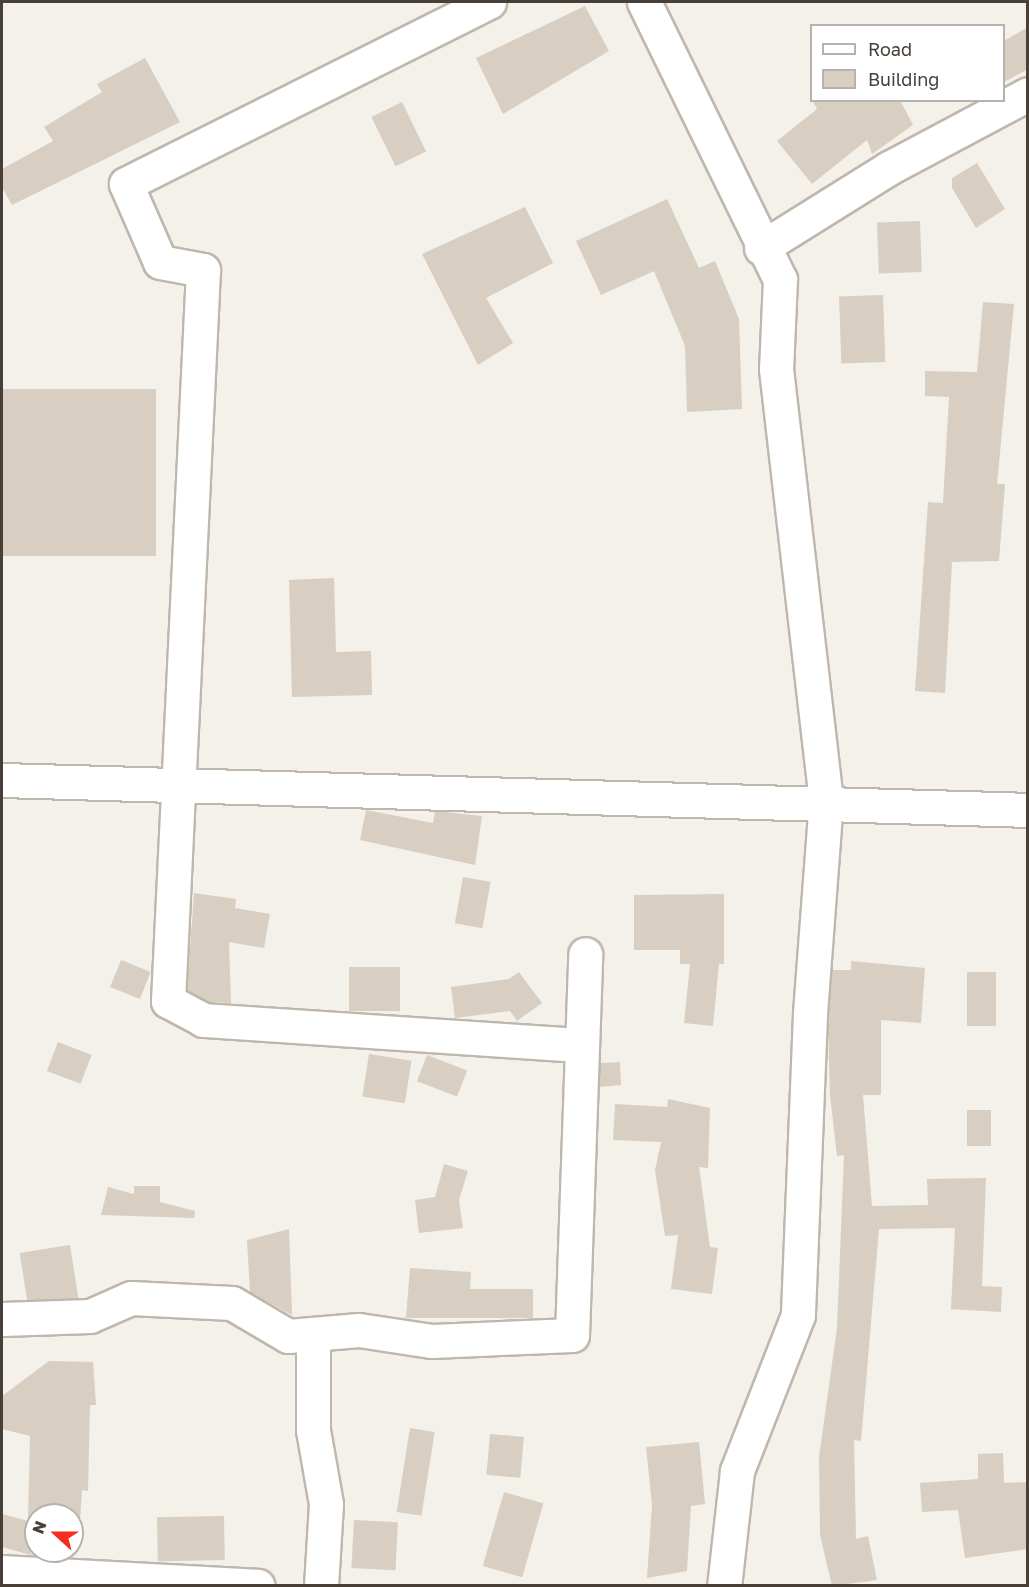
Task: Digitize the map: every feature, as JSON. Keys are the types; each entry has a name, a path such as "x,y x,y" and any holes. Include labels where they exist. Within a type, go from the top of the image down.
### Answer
{"street":[{"path":"489,2 126,184 160,262 203,270 181,789 168,1001 203,1020 581,1045"},
{"path":"644,2 761,248 780,279 776,369 826,800 810,1002 798,1315 737,1471 724,1586"},
{"path":"761,248 889,168 1028,94"},
{"path":"2,780 181,789 722,802 826,800 1028,810"},
{"path":"2,1319 90,1316 131,1298 232,1303 288,1336 359,1330 432,1341 572,1335 585,954"},
{"path":"313,1334 313,1430 326,1504 321,1586"},
{"path":"2,1572 258,1586"}],"building":[{"path":"585,6 609,51 503,114 476,58"},
{"path":"1028,27 1028,69 1005,81 1005,40"},
{"path":"145,58 180,122 12,205 2,187 2,169 53,141 44,127 102,92 97,84"},
{"path":"402,102 426,151 396,166 371,117"},
{"path":"813,102 901,102 913,125 872,154 867,140 812,184 777,141 817,109"},
{"path":"977,163 1005,209 976,228 952,188 952,178"},
{"path":"667,199 699,268 715,261 739,319 742,409 687,412 685,346 654,271 601,295 576,241"},
{"path":"525,207 553,263 486,298 513,343 478,365 422,254"},
{"path":"920,221 922,272 879,273 877,223"},
{"path":"883,295 885,362 841,363 839,297"},
{"path":"983,302 1014,304 997,484 1005,484 999,561 952,562 945,693 915,691 928,502 943,503 949,397 925,396 925,371 977,372"},
{"path":"2,389 156,389 156,556 2,556"},
{"path":"334,578 336,652 371,651 372,695 292,697 289,580"},
{"path":"366,810 433,823 435,811 482,816 475,865 360,840"},
{"path":"463,877 491,882 482,928 455,923"},
{"path":"194,893 236,899 235,908 270,914 264,948 229,942 231,1003 208,1002 187,990"},
{"path":"724,894 724,964 719,964 713,1026 684,1023 690,964 680,964 680,950 634,950 634,895"},
{"path":"121,960 151,972 140,999 110,987"},
{"path":"851,961 925,968 921,1023 881,1020 881,1095 863,1095 872,1206 928,1205 927,1179 986,1178 982,1286 1002,1287 1001,1312 951,1309 955,1228 879,1229 861,1441 854,1440 856,1539 868,1536 877,1580 832,1586 820,1535 819,1457 837,1328 844,1155 837,1156 830,1095 828,1024 832,970 851,970"},
{"path":"349,967 400,967 400,1011 349,1011"},
{"path":"519,972 542,1003 517,1021 510,1011 455,1018 451,987 509,979"},
{"path":"967,972 996,972 996,1026 967,1026"},
{"path":"58,1042 92,1055 80,1084 47,1071"},
{"path":"369,1054 411,1061 405,1103 362,1096"},
{"path":"427,1055 467,1070 457,1097 417,1081"},
{"path":"620,1062 621,1085 599,1087 600,1063"},
{"path":"668,1099 710,1108 708,1168 699,1167 710,1247 718,1248 712,1294 671,1289 678,1235 665,1236 655,1170 661,1142 613,1140 615,1104 667,1107"},
{"path":"967,1110 991,1110 991,1146 967,1146"},
{"path":"444,1164 468,1171 459,1200 463,1228 419,1233 415,1200 435,1197"},
{"path":"134,1186 160,1186 160,1202 195,1211 194,1218 101,1215 108,1187 134,1194"},
{"path":"289,1229 292,1315 250,1292 247,1240"},
{"path":"70,1245 78,1298 28,1306 20,1253"},
{"path":"410,1268 471,1272 470,1289 533,1289 533,1318 406,1318"},
{"path":"49,1361 93,1362 96,1405 90,1405 88,1491 82,1490 81,1503 28,1503 30,1436 2,1429 2,1396"},
{"path":"410,1428 435,1432 421,1516 397,1512"},
{"path":"490,1434 524,1437 520,1478 486,1475"},
{"path":"699,1442 705,1504 691,1506 687,1571 647,1578 652,1505 646,1447"},
{"path":"1003,1453 1004,1483 1028,1482 1028,1549 965,1558 958,1510 922,1512 920,1483 978,1479 978,1454"},
{"path":"504,1492 543,1503 522,1577 483,1566"},
{"path":"2,1514 24,1520 24,1553 2,1547"},
{"path":"224,1516 225,1560 158,1561 157,1517"},
{"path":"354,1520 398,1522 395,1570 351,1568"}]}
